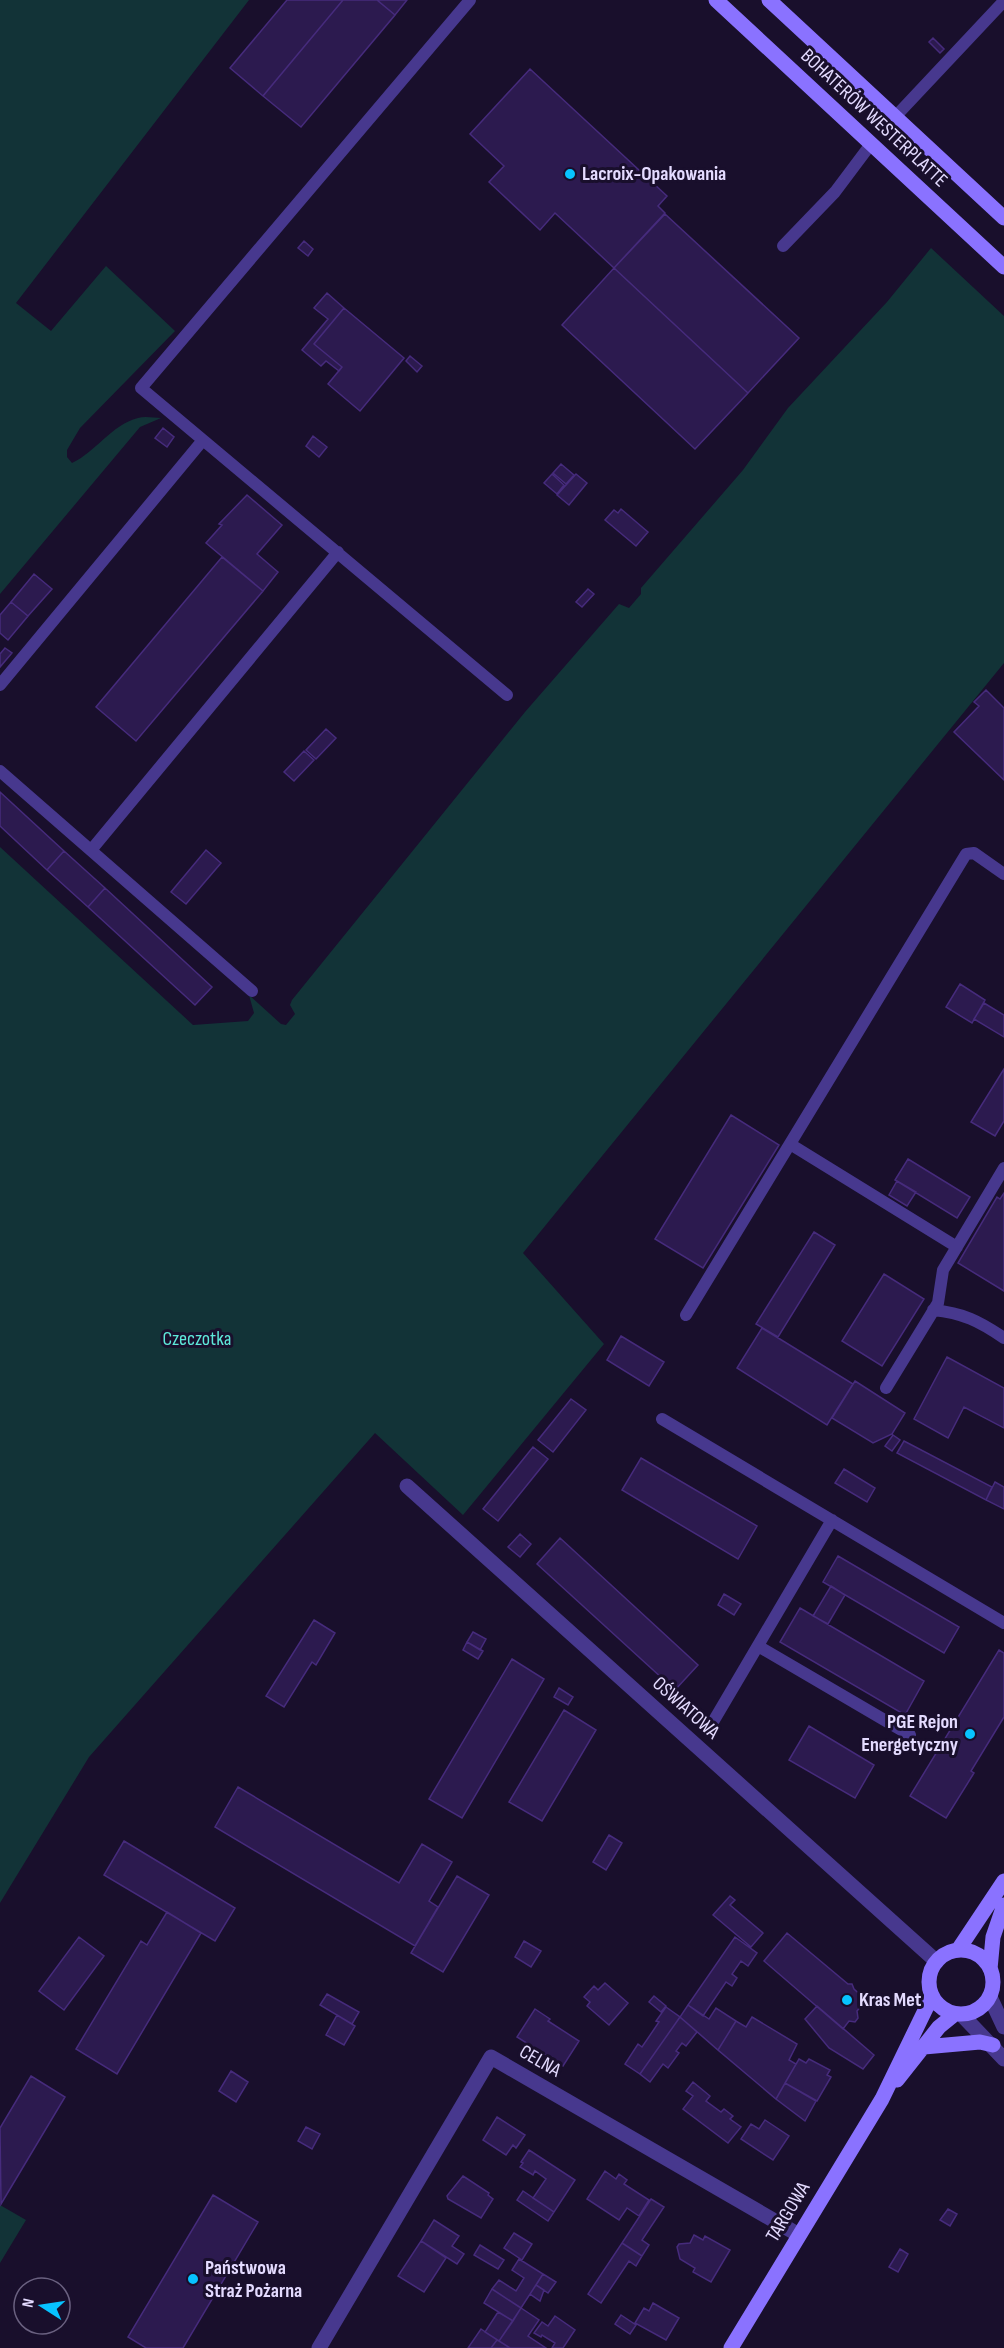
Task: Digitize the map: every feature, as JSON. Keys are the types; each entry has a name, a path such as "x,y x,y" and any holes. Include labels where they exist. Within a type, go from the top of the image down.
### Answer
{"street":[{"name":"BOHATERÓW WESTERPLATTE","path":"716,0 1004,267"},
{"name":"BOHATERÓW WESTERPLATTE","path":"768,0 1004,218"},
{"name":"OŚWIATOWA","path":"407,1486 936,1961"},
{"path":"958,1950 1004,1881"},
{"path":"990,1969 993,1937 1004,1905"},
{"path":"959,2015 978,2010 990,1997 994,1983 987,1962 974,1952 958,1950 936,1961 929,1978 932,1996 941,2008 959,2015 993,2045 1004,2059"},
{"name":"TARGOWA","path":"731,2348 882,2099 932,1996"},
{"path":"990,1997 1004,2027"},
{"name":"TARGOWA","path":"882,2099 939,2027 959,2015"},
{"path":"924,2047 980,2042 993,2045"},
{"name":"CELNA","path":"319,2348 491,2057 799,2235"}],"lane":[{"path":"470,0 141,388 507,694"},
{"path":"895,117 1004,1"},
{"path":"783,246 835,192 871,144"},
{"path":"0,685 203,440"},
{"path":"92,849 338,552"},
{"path":"0,771 252,991"},
{"path":"686,1316 966,854 974,853 1004,874"},
{"path":"790,1144 957,1247"},
{"path":"886,1388 938,1303 942,1270 1004,1168"},
{"path":"933,1310 975,1319 1004,1338"},
{"path":"662,1419 1004,1623"},
{"path":"710,1727 832,1520"},
{"path":"758,1646 910,1735"}],"green space":[{"path":"0,0 249,0 16,303 51,331 106,266 175,331 80,428 67,450 67,457 72,463 81,458 128,421 141,417 161,418 140,427 0,594"},
{"name":"Czeczotka","path":"931,248 1004,316 1004,663 523,1253 604,1344 463,1515 375,1433 89,1757 0,1903 0,847 193,1025 248,1021 254,1013 249,995 281,1024 286,1025 295,1014 290,1005 292,1000 525,712 619,604 629,608 641,594 641,588 743,470 788,408 887,302"},
{"path":"0,2205 26,2220 0,2263"}],"building":[{"path":"287,0 343,0 263,96 230,68"},
{"path":"343,0 377,0 395,15 301,127 263,96"},
{"path":"377,0 407,0 395,15"},
{"path":"933,38 944,49 940,53 929,42"},
{"name":"Lacroix-Opakowania","path":"530,69 667,196 658,206 665,213 614,268 555,213 540,230 489,182 504,166 470,134"},
{"path":"665,214 799,338 748,393 614,268"},
{"path":"304,241 313,249 308,256 298,248"},
{"path":"614,268 748,393 695,449 562,325"},
{"path":"327,293 344,308 314,344 342,367 339,371 326,361 321,366 302,350 328,319 314,308"},
{"path":"344,308 404,358 360,411 328,384 342,367 314,344"},
{"path":"410,356 422,366 417,372 406,361"},
{"path":"163,428 174,437 167,447 155,438"},
{"path":"313,436 327,447 319,457 306,446"},
{"path":"561,464 574,475 566,484 553,473"},
{"path":"552,474 564,485 557,494 544,483"},
{"path":"576,474 587,483 569,505 557,495"},
{"path":"247,495 282,525 257,554 278,572 263,591 206,543 222,525 219,524"},
{"path":"621,509 648,532 636,546 605,520 614,510 618,513"},
{"path":"222,557 263,591 136,741 96,707"},
{"path":"34,574 52,589 28,616 11,602"},
{"path":"588,589 594,594 582,607 576,602"},
{"path":"11,602 28,616 8,640 0,633 0,615"},
{"path":"5,648 12,653 0,667 0,654"},
{"path":"986,690 1004,708 1004,780 954,732 979,706 974,702"},
{"path":"326,729 336,738 316,759 306,750"},
{"path":"304,751 314,760 294,781 284,772"},
{"path":"0,792 64,851 47,870 0,826"},
{"path":"206,850 221,863 186,904 171,892"},
{"path":"64,851 105,888 88,907 47,870"},
{"path":"105,888 212,987 195,1005 88,907"},
{"path":"960,984 985,1000 972,1023 946,1007"},
{"path":"984,1003 1004,1015 1004,1037 974,1019"},
{"path":"1004,1069 1004,1121 995,1136 971,1122"},
{"path":"731,1115 779,1145 703,1268 655,1239"},
{"path":"908,1159 970,1197 957,1218 895,1180"},
{"path":"897,1181 916,1192 907,1206 889,1195"},
{"path":"1004,1193 1004,1291 958,1263 997,1197 1000,1199"},
{"path":"814,1232 835,1245 778,1337 756,1324"},
{"path":"884,1274 924,1299 882,1366 842,1341"},
{"path":"762,1328 853,1384 827,1425 737,1368"},
{"path":"621,1336 664,1362 649,1386 607,1360"},
{"path":"947,1357 1004,1388 1004,1428 964,1407 948,1438 914,1419"},
{"path":"855,1381 905,1413 892,1434 873,1443 832,1418"},
{"path":"571,1399 586,1410 553,1452 538,1440"},
{"path":"893,1435 900,1440 892,1451 885,1446"},
{"path":"904,1441 992,1487 986,1500 897,1453"},
{"path":"533,1447 548,1459 498,1521 483,1509"},
{"path":"641,1458 757,1526 738,1559 622,1490"},
{"path":"844,1469 875,1488 867,1502 835,1483"},
{"path":"995,1482 1004,1487 1004,1509 986,1500"},
{"path":"520,1534 531,1544 520,1557 508,1547"},
{"path":"560,1538 698,1665 675,1690 537,1564"},
{"path":"838,1556 959,1627 944,1653 823,1582"},
{"path":"831,1586 845,1595 828,1624 813,1616"},
{"path":"724,1594 741,1604 734,1615 718,1605"},
{"path":"800,1608 924,1681 905,1715 780,1642"},
{"path":"314,1620 335,1633 316,1665 312,1662 284,1707 266,1696"},
{"path":"473,1632 486,1639 480,1650 467,1642"},
{"path":"467,1642 483,1651 478,1659 463,1650"},
{"name":"PGE Rejon Energetyczny","path":"999,1650 1004,1653 1004,1717 971,1771 974,1773 946,1818 910,1796"},
{"path":"512,1659 544,1679 462,1818 429,1799"},
{"path":"559,1688 573,1697 568,1705 554,1697"},
{"path":"564,1710 596,1730 542,1821 509,1802"},
{"path":"809,1726 874,1765 855,1798 789,1760"},
{"path":"238,1787 399,1883 422,1844 452,1862 429,1901 438,1907 415,1946 215,1827"},
{"path":"609,1835 622,1843 606,1870 593,1862"},
{"path":"124,1841 235,1908 215,1941 104,1875"},
{"path":"457,1876 489,1895 443,1972 411,1953"},
{"path":"730,1896 735,1900 730,1905 763,1933 751,1947 713,1915"},
{"path":"167,1912 201,1933 117,2074 76,2049 141,1941 147,1945"},
{"path":"787,1933 848,1984 852,1984 866,2000 857,2011 858,2018 855,2022 849,2021 843,2029 764,1961"},
{"path":"79,1937 104,1956 64,2010 39,1991"},
{"path":"735,1937 757,1953 748,1966 741,1961 732,1974 737,1978 732,1986 726,1982 703,2016 688,2005"},
{"path":"524,1941 541,1951 531,1967 515,1957"},
{"path":"605,1983 628,2003 609,2025 587,2006 590,2002 584,1997 594,1986 598,1990"},
{"path":"327,1994 359,2012 352,2024 320,2005"},
{"path":"654,1996 666,2006 661,2012 649,2002"},
{"path":"688,2005 709,2019 716,2008 736,2021 718,2050 680,2017"},
{"path":"817,2006 874,2055 863,2069 829,2048 805,2019"},
{"path":"666,2007 680,2017 640,2074 625,2064 638,2044 642,2047"},
{"path":"535,2009 550,2019 548,2021 579,2041 563,2066 517,2037"},
{"path":"337,2015 355,2026 344,2045 326,2035"},
{"path":"680,2017 697,2032 686,2046 682,2043 676,2051 679,2053 668,2068 663,2064 650,2082 640,2074"},
{"path":"752,2017 797,2044 789,2060 796,2064 776,2099 718,2050 736,2021 746,2027"},
{"path":"799,2059 806,2063 809,2059 830,2070 827,2075 831,2077 817,2101 785,2083"},
{"path":"231,2071 248,2082 236,2102 219,2091"},
{"path":"31,2076 65,2097 1,2204 0,2128"},
{"path":"693,2082 710,2096 706,2101 721,2112 724,2109 733,2116 730,2119 741,2127 728,2143 683,2109 693,2096 686,2091"},
{"path":"785,2083 816,2101 805,2121 776,2099"},
{"path":"497,2117 525,2135 516,2148 513,2145 506,2155 483,2140"},
{"path":"765,2120 789,2136 773,2160 741,2139 751,2124 759,2129"},
{"path":"306,2127 320,2134 312,2149 298,2141"},
{"path":"529,2150 575,2180 554,2212 533,2198 546,2179 535,2171 533,2175 520,2167"},
{"path":"605,2171 616,2179 619,2174 627,2180 624,2184 649,2200 639,2216 627,2208 619,2220 587,2199"},
{"path":"463,2176 489,2193 488,2195 493,2199 481,2218 448,2199 447,2196"},
{"path":"523,2191 554,2212 548,2221 517,2200"},
{"name":"Państwowa Straż Pożarna","path":"213,2195 258,2222 183,2348 146,2348 128,2337"},
{"path":"651,2199 664,2207 642,2240 649,2245 642,2256 622,2243"},
{"path":"948,2209 957,2214 950,2226 940,2220"},
{"path":"434,2220 459,2236 452,2246 464,2254 457,2264 421,2241"},
{"path":"514,2233 532,2244 522,2260 504,2248"},
{"path":"694,2235 703,2240 705,2236 730,2250 711,2282 693,2272 695,2268 680,2259 677,2247 679,2244 690,2243"},
{"path":"421,2241 446,2258 424,2292 398,2276"},
{"path":"622,2243 642,2256 636,2266 629,2261 601,2303 588,2294"},
{"path":"480,2245 504,2260 498,2269 474,2255"},
{"path":"900,2249 908,2254 898,2272 889,2267"},
{"path":"519,2259 543,2274 521,2308 492,2289 499,2280 516,2291 524,2278 512,2270"},
{"path":"543,2274 556,2282 548,2293 536,2285"},
{"path":"536,2285 544,2290 540,2301 530,2294"},
{"path":"492,2289 521,2308 513,2321 484,2303"},
{"path":"653,2303 679,2318 666,2340 635,2323 644,2308 649,2311"},
{"path":"521,2308 539,2320 528,2336 546,2348 510,2348 499,2341"},
{"path":"498,2312 513,2321 499,2341 485,2332"},
{"path":"621,2315 636,2325 630,2334 615,2324"},
{"path":"555,2316 575,2330 563,2348 552,2348 555,2343 534,2333 542,2322 548,2326"},
{"path":"481,2329 497,2340 491,2348 468,2348"},
{"path":"497,2340 499,2341 510,2348 491,2348"}],"place":[{"name":"Lacroix-Opakowania","path":"570,174"},
{"name":"PGE Rejon Energetyczny","path":"970,1734"},
{"name":"Kras Met","path":"847,2000"},
{"name":"Państwowa Straż Pożarna","path":"193,2279"}]}
